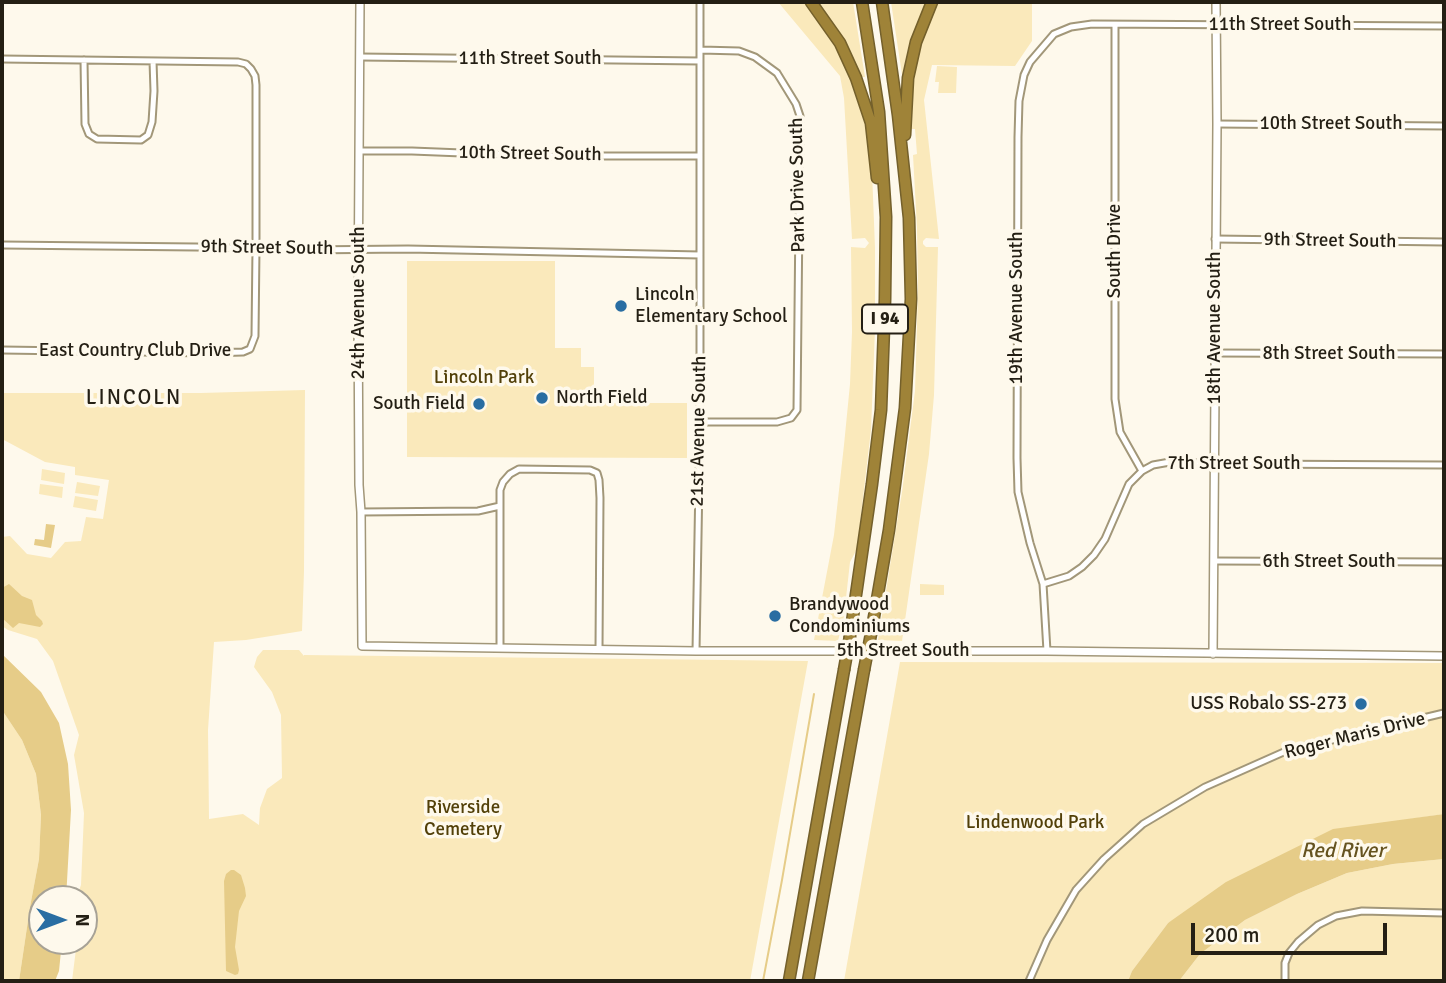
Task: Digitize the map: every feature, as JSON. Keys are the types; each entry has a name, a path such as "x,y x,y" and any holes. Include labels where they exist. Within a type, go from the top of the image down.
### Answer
{"highway":[{"path":"811,2 840,43 856,78 871,123 886,248"},
{"name":"I 94","path":"789,981 850,636 881,410 886,217 879,112 862,2"},
{"name":"I 94","path":"808,981 871,635 905,408 911,299 909,218 882,2"},
{"path":"904,167 908,78 916,41 932,2"}],"street":[{"name":"24th Avenue South","path":"360,2 359,458 362,646"},
{"name":"21st Avenue South","path":"696,651 700,2"},
{"name":"18th Avenue South","path":"1213,654 1216,2"},
{"name":"11th Street South","path":"1115,25 1444,26"},
{"name":"South Drive","path":"1115,25 1115,399 1120,432 1142,471"},
{"name":"19th Avenue South","path":"1046,652 1043,584 1018,492 1019,101 1024,75 1030,62 1054,34 1071,27 1115,25"},
{"name":"Park Drive South","path":"699,422 777,422 791,418 797,410 800,116 796,104 777,73 755,57 739,51 701,50"},
{"name":"11th Street South","path":"360,57 700,61"},
{"path":"2,59 246,64 251,69 256,85 256,248"},
{"path":"84,60 85,124 89,134 97,139 141,140 148,135 152,122 153,61"},
{"name":"10th Street South","path":"1217,124 1444,126"},
{"name":"10th Street South","path":"360,151 537,156 699,156"},
{"name":"9th Street South","path":"1215,239 1444,242"},
{"name":"9th Street South","path":"2,245 700,255"},
{"name":"East Country Club Drive","path":"2,350 243,352 250,349 255,336 256,248"},
{"name":"8th Street South","path":"1214,353 1444,354"},
{"name":"7th Street South","path":"1043,584 1069,576 1094,555 1105,539 1129,484 1142,471 1153,466 1170,461 1444,465"},
{"path":"500,648 500,490 503,482 510,474 519,470 590,470 597,473 600,498 599,649"},
{"path":"361,512 478,511 500,506"},
{"name":"6th Street South","path":"1214,561 1444,562"},
{"name":"5th Street South","path":"362,646 1444,656"},
{"name":"Roger Maris Drive","path":"1029,981 1047,940 1076,890 1143,824 1205,787 1286,751 1444,713"},
{"path":"1285,981 1285,963 1289,953 1318,926 1336,916 1362,911 1444,913"}],"green space":[{"path":"778,2 806,2 838,46 853,78 867,122 872,171 875,329 871,430 857,549 850,562 844,616 838,641 814,640 834,535 850,384 851,247 865,248 869,243 865,238 852,239 844,98 840,76"},
{"path":"817,2 853,2 865,77 862,77 847,46"},
{"path":"891,2 927,2 905,81 903,81"},
{"path":"938,2 1032,2 1032,41 1015,66 932,65 924,100 939,239 926,238 923,241 926,247 938,247 934,395 929,454 902,641 878,640 915,391 918,291 913,155 917,154 915,129 911,129 910,116 913,81 927,26"},
{"path":"937,66 957,67 956,93 938,93 939,82 935,82"},
{"name":"Lincoln Park","path":"407,261 555,261 555,348 581,348 581,367 594,367 594,403 687,403 687,458 407,457"},
{"name":"Riverside Cemetery","path":"305,390 302,631 214,642 208,730 209,819 243,814 259,825 260,808 267,789 282,778 281,715 272,692 254,667 263,650 299,650 304,656 808,661 750,981 72,981 75,955 98,955 98,885 81,885 84,813 74,755 79,735 53,661 37,639 2,626 2,537 10,536 27,554 51,558 65,542 81,541 86,517 103,519 109,480 75,475 75,467 45,462 2,439 2,393"},
{"path":"42,469 65,473 64,484 41,480"},
{"path":"77,482 100,486 98,496 75,493"},
{"path":"40,484 63,487 62,498 39,494"},
{"path":"75,496 98,500 96,511 73,507"},
{"path":"920,584 944,585 944,595 920,595"},
{"name":"Lindenwood Park","path":"900,662 1444,663 1444,814 1391,822 1168,923 1132,971 1128,981 844,981"},
{"path":"2,710 22,740 36,774 41,815 39,859 34,885 28,885 28,920 19,981 2,981"},
{"path":"1444,859 1444,981 1179,981 1200,954 1245,920 1297,894 1347,873 1393,864"}],"water":[{"path":"46,524 55,525 51,548 34,545 35,539 44,540"},
{"path":"9,584 22,596 32,600 36,615 43,624 40,627 19,623 13,628 2,618 2,588"},
{"path":"2,654 41,692 59,723 68,764 71,810 67,885 34,885 39,859 41,815 36,774 22,740 2,710"},
{"name":"Red River","path":"1444,814 1444,859 1393,864 1347,873 1245,920 1200,954 1179,981 1128,981 1132,971 1168,923 1226,882 1333,829"},
{"path":"231,870 241,875 246,896 239,911 235,947 239,970 235,975 226,971 224,881"},
{"path":"28,920 28,955 61,955 59,971 55,981 19,981"}],"waterway":[{"path":"763,981 814,694"}],"place":[{"name":"Lincoln Elementary School","path":"621,306"},
{"name":"North Field","path":"542,398"},
{"name":"South Field","path":"479,404"},
{"name":"Brandywood Condominiums","path":"775,616"},
{"name":"USS Robalo SS-273","path":"1361,704"}],"district":[{"name":"LINCOLN","path":"134,398"}]}
